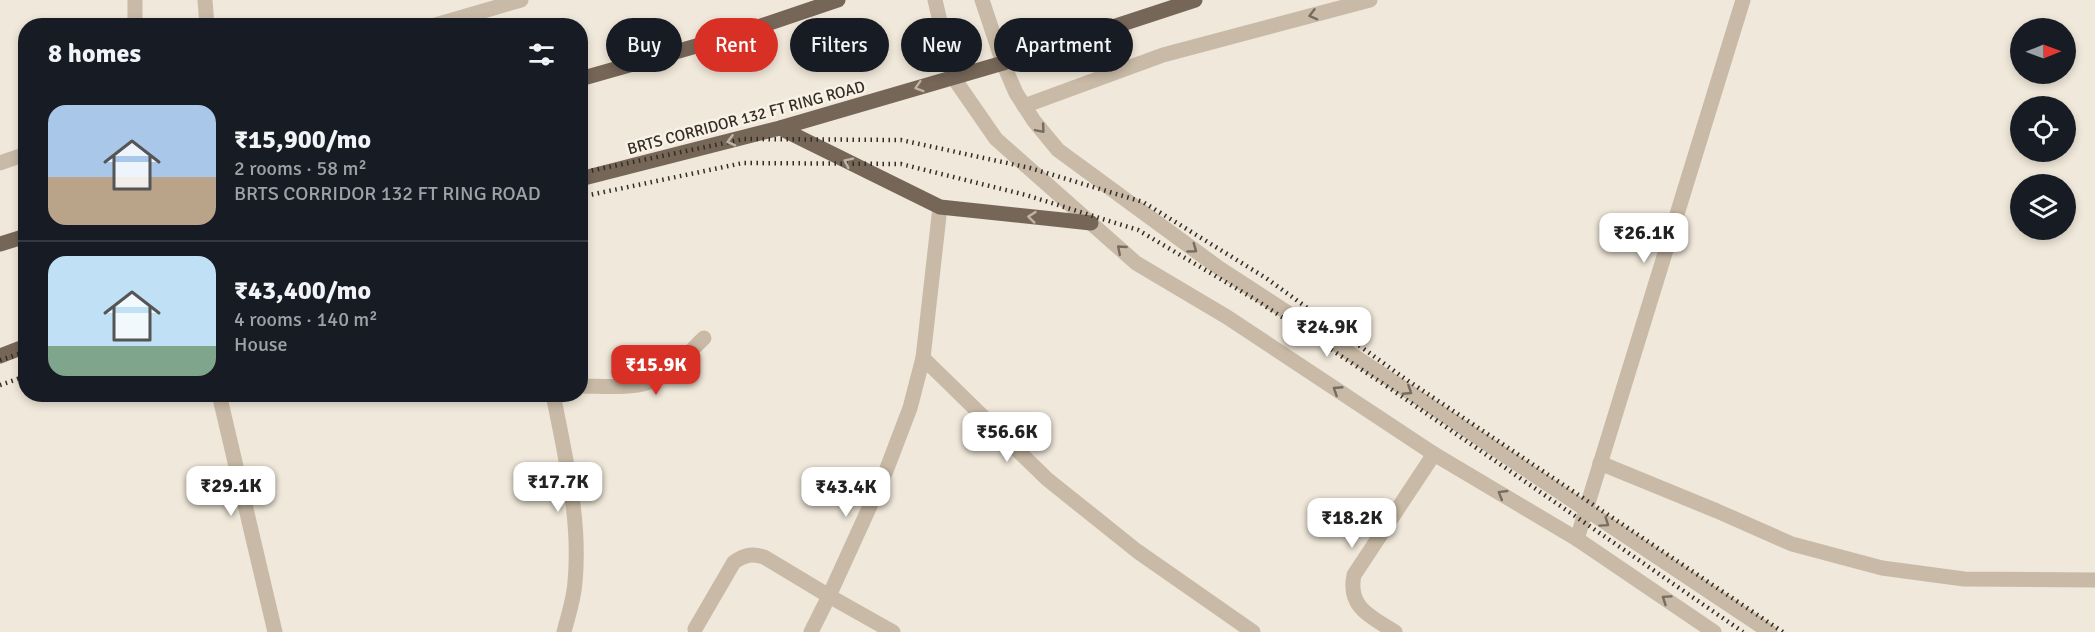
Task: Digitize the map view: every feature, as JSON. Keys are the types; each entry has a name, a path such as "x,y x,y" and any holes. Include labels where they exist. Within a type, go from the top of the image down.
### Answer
{"main road":[{"path":"588,77 728,37 838,0"},
{"name":"BRTS CORRIDOR 132 FT RING ROAD","path":"1133,20 1195,0"},
{"name":"BRTS CORRIDOR 132 FT RING ROAD","path":"588,177 780,128 994,65"},
{"path":"780,128 940,207 1091,223"},
{"path":"0,244 18,238"},
{"path":"0,356 18,349"}],"street":[{"path":"135,0 135,18"},
{"path":"205,0 206,18"},
{"path":"459,18 520,0"},
{"path":"935,0 952,77 996,139 1136,263 1227,317 1434,454 1577,539 1714,632"},
{"path":"982,0 994,36"},
{"path":"1024,106 1163,55 1370,0"},
{"path":"1577,539 1743,0"},
{"path":"1007,72 1024,106 1058,150 1219,268 1770,632"},
{"path":"0,163 18,157"},
{"path":"811,632 890,461 910,408 923,358 940,207"},
{"path":"588,386 632,385 658,378 704,338"},
{"path":"923,358 1047,479 1137,551 1253,632"},
{"path":"221,402 275,632"},
{"path":"555,402 569,474 576,529 575,583 564,632"},
{"path":"1395,632 1367,614 1355,602 1352,587 1354,575 1434,454"},
{"path":"1600,463 1792,544 1882,568 1964,579 2095,580"},
{"path":"695,629 734,562 744,555 754,554 765,557 893,632"}],"railway":[{"path":"588,171 744,139 901,140 1030,168 1143,202 1266,278 1404,378 1783,632"},
{"path":"588,195 743,163 901,164 1026,195 1138,230 1256,300 1391,389 1743,632"},
{"path":"0,360 18,354"},
{"path":"0,385 18,379"}]}
